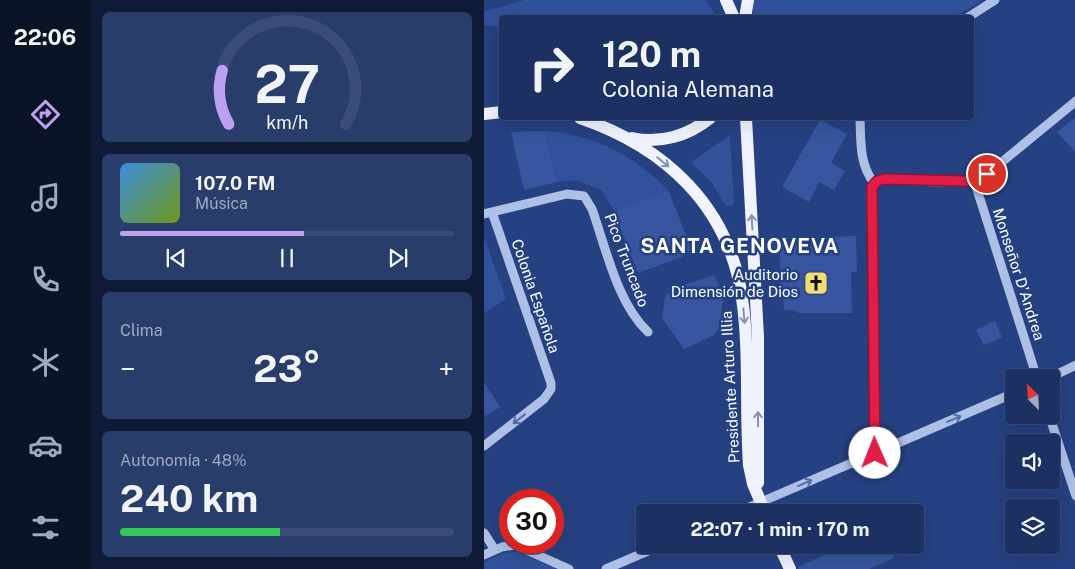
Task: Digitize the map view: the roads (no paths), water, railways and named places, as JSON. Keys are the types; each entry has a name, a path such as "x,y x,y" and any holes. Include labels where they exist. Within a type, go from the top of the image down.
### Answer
{"main road":[{"path":"726,0 733,15"},
{"path":"746,15 748,0"},
{"path":"484,114 499,112"},
{"path":"585,120 622,136 654,141 668,139 693,130 707,120"},
{"name":"Presidente Arturo Illia","path":"746,120 758,343 758,480 762,504"},
{"name":"Presidente Arturo Illia","path":"622,136 656,155 691,187 712,214 729,247 742,297 749,465 762,504"},
{"path":"783,554 790,569"}],"street":[{"path":"972,15 994,0"},
{"path":"875,453 871,193 874,184 885,179 974,180 991,171 1075,101"},
{"path":"860,120 862,161 866,173 874,184"},
{"name":"Monseñor D'Andrea","path":"974,180 1035,369"},
{"name":"Pico Truncado","path":"488,213 567,194 576,193 584,196 592,209 626,305 637,321 648,332"},
{"name":"Colonia Española","path":"484,446 544,399 551,389 550,378 488,213"},
{"path":"1060,372 1075,365"},
{"path":"771,504 875,453 1005,397"},
{"path":"1053,424 1075,496"},
{"path":"484,533 495,550"},
{"path":"484,555 515,545 569,569"},
{"path":"606,569 641,554"}],"place":[{"name":"Auditorio Dimensión de Dios","path":"816,283"}],"district":[{"name":"SANTA GENOVEVA","path":"740,246"}]}
